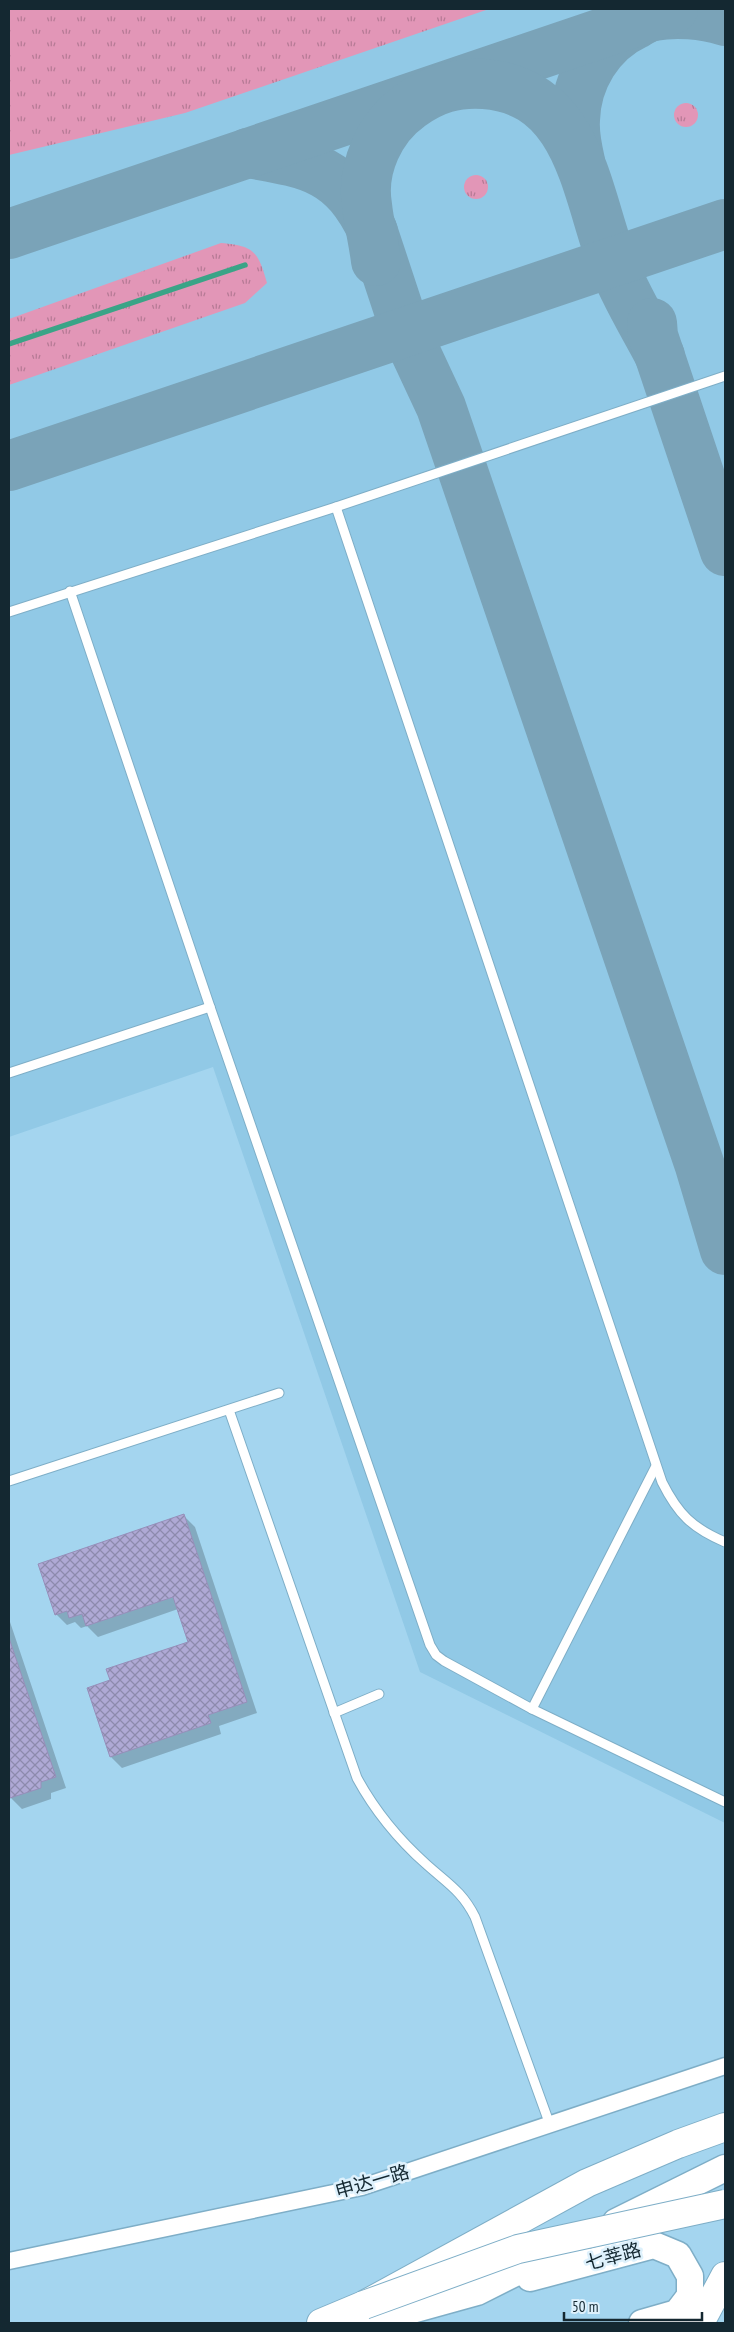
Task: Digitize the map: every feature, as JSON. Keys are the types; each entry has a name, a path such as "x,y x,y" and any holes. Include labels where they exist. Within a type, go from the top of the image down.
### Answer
{"highway":[{"path":"365,2314 587,2183 678,2144 725,2127"},
{"path":"321,2323 365,2314 518,2249 725,2204"},
{"path":"700,2323 725,2276"}],"main road":[{"name":"七莘路","path":"477,2292 725,2168"},
{"name":"七莘路","path":"365,2314 477,2292 654,2245 678,2255 690,2276 690,2296 677,2313 642,2323"}],"street":[{"name":"申达一路","path":"9,2261 362,2187 725,2066"}],"lane":[{"path":"9,612 336,507 725,376"},
{"path":"336,507 656,1466 672,1502 686,1520 705,1534 725,1542"},
{"path":"70,591 210,1007 430,1645 436,1656 532,1709 725,1802"},
{"path":"9,1073 210,1007"},
{"path":"9,1480 229,1410 279,1392"},
{"path":"229,1410 357,1778 372,1805 395,1833 426,1864 465,1898 476,1917 550,2125"},
{"path":"532,1709 656,1466"},
{"path":"334,1713 379,1694"}],"shaded area":[{"path":"9,9 725,9 725,1823 420,1672 213,1067 9,1137"}],"green space":[{"path":"9,9 489,9 185,113 9,155"},
{"path":"686,103 691,104 697,110 697,120 691,126 686,127 681,126 675,120 674,115 675,110 681,104"},
{"path":"476,175 481,176 487,182 487,192 481,198 476,199 471,198 465,192 464,187 465,182 471,176"},
{"path":"221,243 248,249 253,252 261,264 267,283 245,303 9,385 9,319"}],"building":[{"path":"184,1514 247,1702 208,1715 211,1723 110,1757 87,1688 110,1680 106,1669 188,1642 173,1597 86,1626 82,1614 69,1618 67,1611 55,1615 38,1564"},
{"path":"9,1638 56,1777 41,1782 41,1788 10,1798"}],"waterway":[{"path":"9,344 245,265"}],"taxiway":[{"path":"9,234 673,9"},
{"path":"580,161 576,141 576,105 585,77 592,63 611,41 623,31 653,16 689,14 725,21"},
{"path":"376,261 367,205 367,177 375,150 390,125 410,106 427,95 445,88 464,84 484,84 516,91 540,105 559,125 574,149 612,261 628,297 660,356"},
{"path":"248,153 290,161 323,173 337,182 350,195 362,211 373,232"},
{"path":"9,466 725,224"},
{"path":"372,229 406,332 441,407 700,1166 725,1250"},
{"path":"652,323 653,336 725,551"}]}
